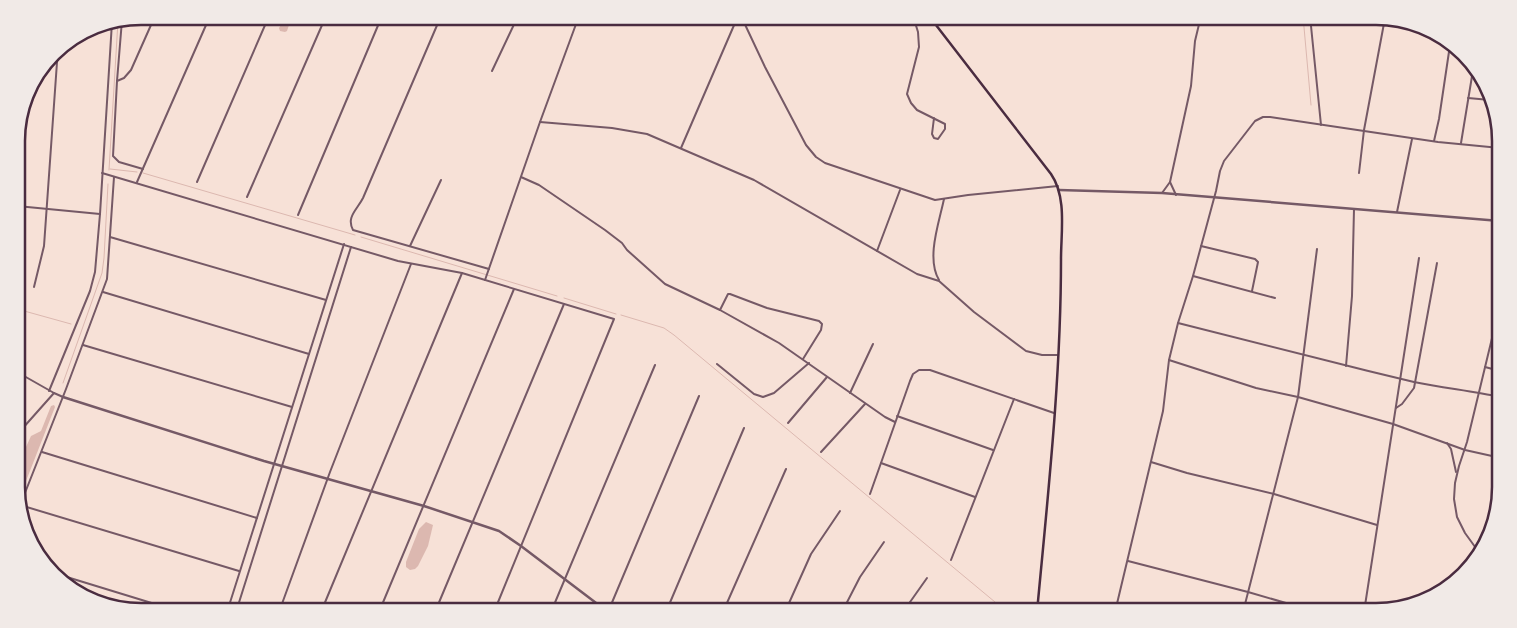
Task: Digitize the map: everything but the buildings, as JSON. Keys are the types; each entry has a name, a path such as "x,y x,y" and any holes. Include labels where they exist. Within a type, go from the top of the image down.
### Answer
{"main road":[{"path":"935,25 1047,168 1058,188 1061,207 1059,355 1038,603"}],"street":[{"path":"118,81 124,78 131,70 151,25"},
{"path":"137,182 206,25"},
{"path":"197,182 265,25"},
{"path":"247,197 322,25"},
{"path":"298,215 378,25"},
{"path":"437,25 363,198 350,221 353,230 488,270"},
{"path":"492,71 514,25"},
{"path":"486,279 576,25"},
{"path":"681,148 736,25"},
{"path":"744,25 806,145 812,153 825,163 931,200 944,200 968,194 1058,188 1176,194 1492,220"},
{"path":"916,25 920,47 907,94 917,110 944,122 946,126 941,137 938,139 934,138 932,134 934,118"},
{"path":"1162,193 1170,182 1191,86 1199,25"},
{"path":"1311,25 1321,125"},
{"path":"1359,173 1364,130 1383,25"},
{"path":"122,27 113,156 119,162 143,169"},
{"path":"49,391 94,279 112,29"},
{"path":"1434,141 1449,51"},
{"path":"34,287 43,252 57,61"},
{"path":"1461,144 1472,76"},
{"path":"1468,98 1484,99"},
{"path":"1117,603 1163,411 1169,360 1220,171 1224,161 1255,121 1263,117 1270,117 1434,141 1492,147"},
{"path":"540,122 635,131 647,134 730,168 754,180 921,276 939,281"},
{"path":"1397,212 1412,138"},
{"path":"102,173 411,264 486,279 614,319 498,603"},
{"path":"25,492 107,279 114,176"},
{"path":"521,177 539,185 605,230 622,243 627,250 665,284 720,310 780,343 865,404 894,422"},
{"path":"410,246 440,180"},
{"path":"1170,182 1176,194"},
{"path":"877,251 900,190"},
{"path":"944,200 933,254 934,272 939,281 974,312 1022,348 1036,354 1059,355"},
{"path":"25,207 100,214"},
{"path":"1346,366 1352,296 1354,208"},
{"path":"110,237 326,300"},
{"path":"230,603 344,244"},
{"path":"1201,246 1255,259 1258,262 1252,291"},
{"path":"239,603 351,247"},
{"path":"1245,603 1298,397 1317,250"},
{"path":"1365,603 1419,258"},
{"path":"1396,408 1408,397 1416,382 1437,263"},
{"path":"282,603 411,264"},
{"path":"324,603 462,273"},
{"path":"1193,276 1276,298"},
{"path":"383,603 514,289"},
{"path":"103,292 309,354"},
{"path":"720,310 730,294 767,308 819,321 822,324 821,330 803,359"},
{"path":"439,603 564,304"},
{"path":"1178,323 1346,366 1416,382 1492,395"},
{"path":"1475,547 1457,517 1454,499 1457,474 1465,450 1492,338"},
{"path":"850,393 873,344"},
{"path":"83,345 292,407"},
{"path":"1169,360 1256,388 1298,397 1393,424 1442,440 1465,450 1492,456"},
{"path":"717,364 754,394 763,398 774,393 809,363"},
{"path":"555,603 655,365"},
{"path":"1485,367 1492,368"},
{"path":"870,494 911,378 922,369 930,370 1055,414"},
{"path":"788,423 828,376"},
{"path":"25,377 49,391 63,396 274,464 474,521 499,531 596,603"},
{"path":"25,426 54,392"},
{"path":"612,603 699,396"},
{"path":"950,560 1014,399"},
{"path":"822,452 865,404"},
{"path":"897,416 993,450"},
{"path":"670,603 744,428"},
{"path":"1442,440 1449,444 1457,474"},
{"path":"40,452 257,518"},
{"path":"1151,462 1187,473 1274,494 1378,525"},
{"path":"881,463 975,497"},
{"path":"727,603 786,470"},
{"path":"27,508 239,571"},
{"path":"789,603 811,554 840,511"},
{"path":"847,603 860,577 884,542"},
{"path":"1128,561 1285,603"},
{"path":"68,577 151,603"},
{"path":"909,603 927,578"}],"shaded area":[{"path":"281,25 289,25 285,32 280,31"},
{"path":"54,405 55,407 25,484 26,447 31,436 41,431 51,406"},
{"path":"426,522 433,525 428,546 418,566 410,570 406,567 406,562 419,529"}],"waterway":[{"path":"1304,25 1311,105"},
{"path":"109,170 118,27"},
{"path":"110,169 137,172"},
{"path":"143,173 355,235"},
{"path":"63,383 102,273 108,184"},
{"path":"361,237 557,296"},
{"path":"564,298 616,314"},
{"path":"25,311 71,324"},
{"path":"621,315 664,328 674,335 996,603"}]}
